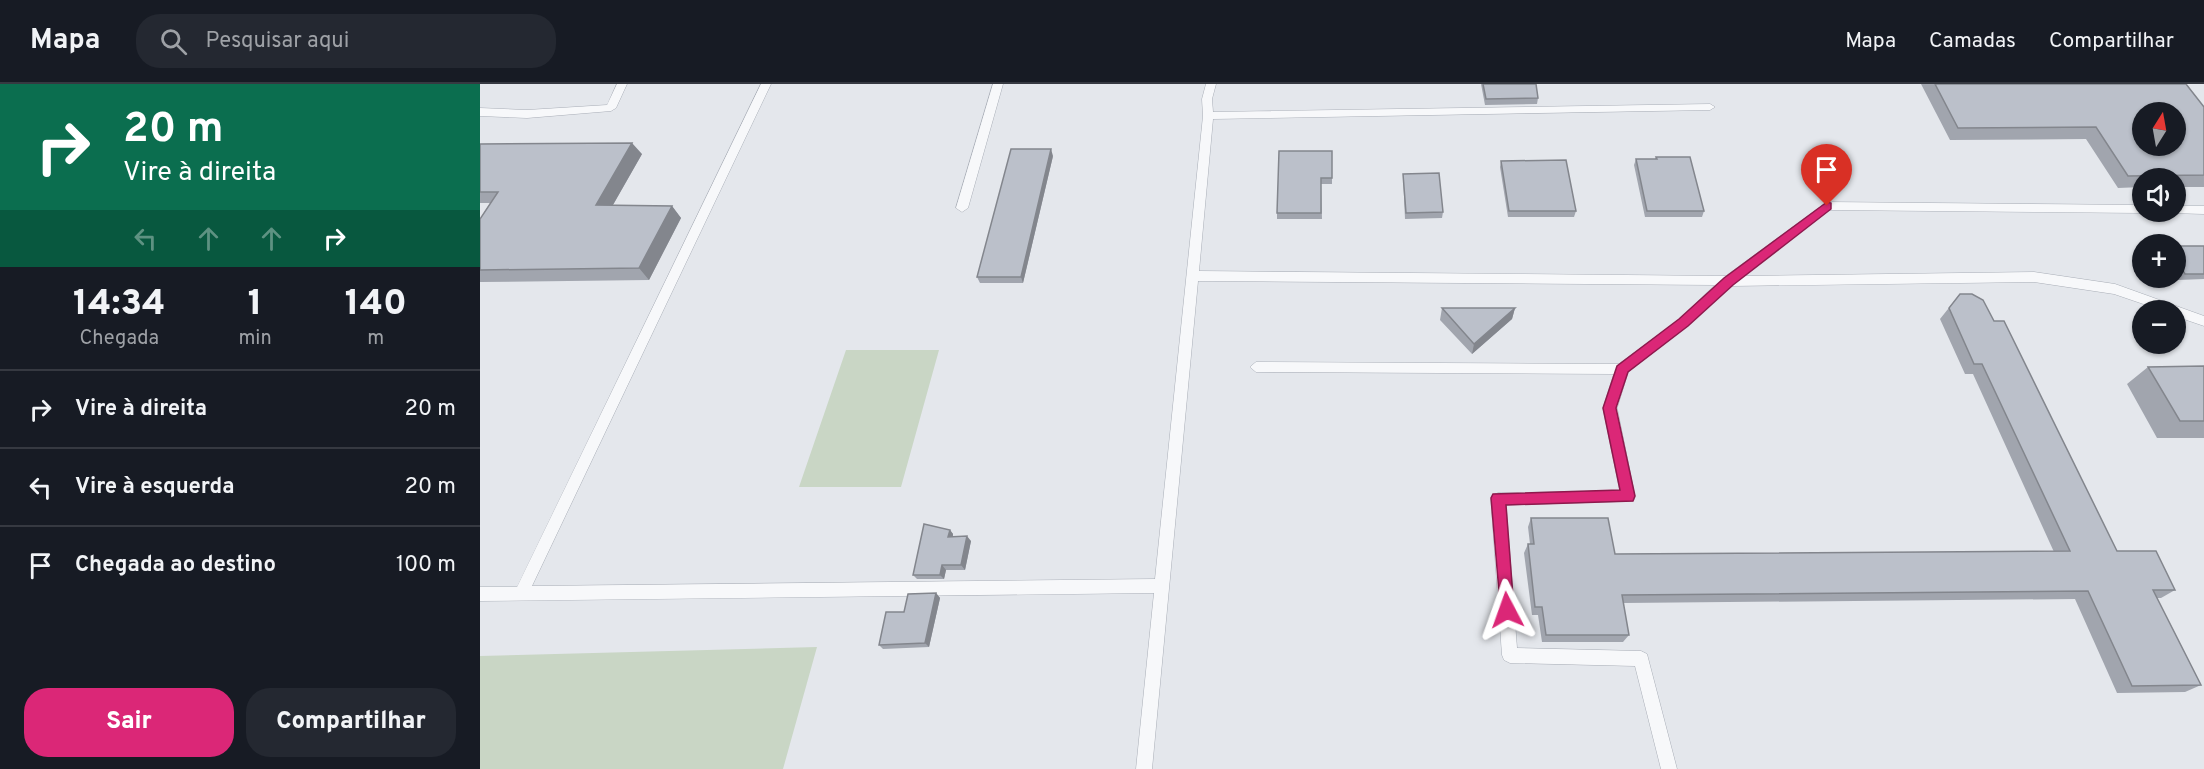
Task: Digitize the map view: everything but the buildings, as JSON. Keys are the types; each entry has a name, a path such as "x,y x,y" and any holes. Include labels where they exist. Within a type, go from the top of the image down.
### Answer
{"lane":[{"path":"480,112 527,114 611,108 622,84"},
{"path":"521,594 766,84"},
{"path":"962,208 998,84"},
{"path":"1144,769 1211,84"},
{"path":"1208,116 1710,107"},
{"path":"1669,769 1641,659 1510,655 1498,498 1628,496 1610,408 1622,369 1684,322 1728,281 1827,206 2132,210"},
{"path":"2186,210 2204,210"},
{"path":"1192,276 1728,281 2034,277 2115,289 2204,321"},
{"path":"1256,367 1622,369"},
{"path":"480,594 1162,586"}],"green space":[{"path":"846,350 939,350 901,487 799,487"},
{"path":"817,647 783,769 480,769 480,656"}],"route":[{"path":"1507,610 1498,498 1628,496 1610,408 1622,369 1684,322 1728,281 1827,206"}]}
